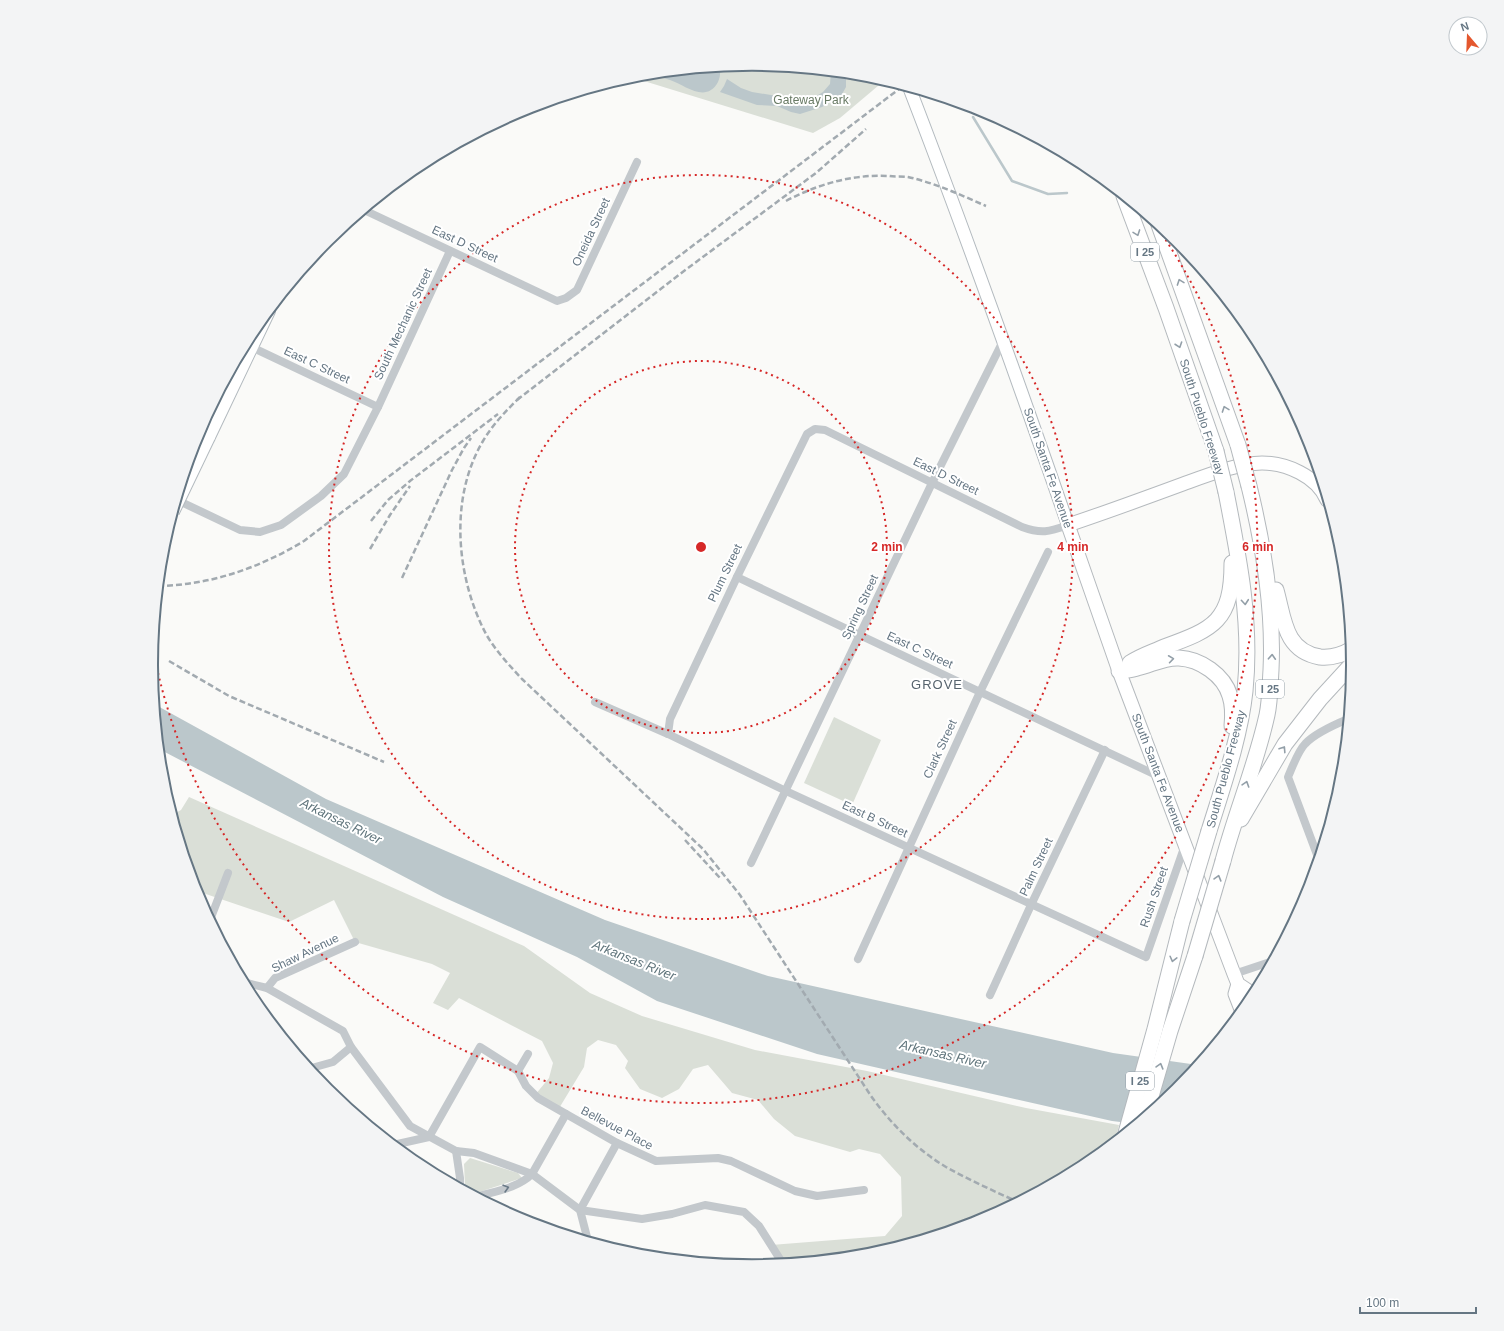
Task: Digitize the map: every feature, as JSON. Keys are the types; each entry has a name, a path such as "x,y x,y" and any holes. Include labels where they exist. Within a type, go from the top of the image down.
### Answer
{"highway":[{"name":"South Pueblo Freeway","path":"1127,205 1166,308 1216,451 1226,492 1244,591 1247,642 1245,692 1236,739 1182,921 1155,1029 1128,1125"},
{"name":"South Pueblo Freeway","path":"1147,1109 1170,1031 1195,956 1267,714 1272,649 1270,603 1255,511 1249,486 1238,445 1163,236"},
{"path":"1255,511 1287,633 1292,642 1306,653 1327,658 1346,652"},
{"path":"1119,670 1152,652 1200,633 1219,618 1228,602 1232,584 1232,522"},
{"path":"1119,670 1138,668 1161,660 1179,658 1198,662 1211,670 1222,681 1230,695 1233,711 1232,727 1216,809"},
{"path":"1228,843 1285,744 1320,698 1346,671"}],"main road":[{"name":"South Santa Fe Avenue","path":"910,92 953,202 1158,776 1236,979 1248,993"},
{"path":"186,486 209,437 241,362"},
{"path":"1068,525 1209,475 1260,463 1283,466 1302,474 1313,481 1320,490"},
{"name":"South Santa Fe Avenue","path":"1236,979 1235,994 1239,1005"}],"street":[{"name":"Oneida Street","path":"557,301 566,298 577,290 637,162"},
{"name":"East D Street","path":"368,212 557,301"},
{"name":"South Mechanic Street","path":"378,407 450,251"},
{"name":"Spring Street","path":"751,863 932,483 1003,340"},
{"name":"East C Street","path":"251,346 378,407"},
{"path":"181,502 240,530 260,532 281,525 321,496 344,474 378,407"},
{"name":"East D Street","path":"814,429 825,430 1030,530 1038,532 1050,531 1068,525"},
{"name":"Plum Street","path":"668,734 670,719 737,577 807,434 814,429"},
{"name":"Clark Street","path":"858,959 980,692 1048,552"},
{"name":"East C Street","path":"737,577 1158,776"},
{"name":"East B Street","path":"595,702 668,734 786,791 1146,957"},
{"path":"1316,853 1288,777 1305,744 1334,724 1343,721"},
{"name":"Palm Street","path":"990,995 1105,750"},
{"name":"Rush Street","path":"1146,957 1185,845"},
{"path":"212,914 228,873"},
{"name":"Shaw Avenue","path":"267,988 275,978 356,942"},
{"path":"1236,979 1266,964"},
{"path":"250,984 267,988 343,1031 351,1047 410,1126 429,1137 456,1151 474,1153 532,1174 580,1210 642,1219 672,1214 705,1205 744,1212 759,1226 780,1259"},
{"path":"314,1067 333,1062 351,1047"},
{"name":"Bellevue Place","path":"429,1137 480,1047 518,1071 526,1086 538,1098 617,1143 656,1161 718,1158 795,1191 817,1196 864,1190"},
{"path":"518,1071 528,1054"},
{"path":"482,1195 520,1184 532,1174 566,1114"},
{"path":"399,1144 429,1137"},
{"path":"587,1236 580,1210 617,1143"},
{"path":"456,1151 460,1183"}],"green space":[{"name":"Gateway Park","path":"752,71 791,72 830,76 879,85 840,118 813,133 643,81 713,72"},
{"path":"834,717 881,740 852,805 804,783"},
{"path":"189,797 524,946 590,993 642,1016 755,1050 867,1071 1026,1108 1119,1125 1117,1135 1082,1160 1049,1180 1015,1199 980,1215 906,1240 868,1249 830,1255 780,1259 771,1245 885,1236 902,1216 901,1177 880,1154 859,1149 850,1152 795,1136 774,1119 758,1100 732,1093 708,1065 693,1069 679,1089 662,1098 640,1089 625,1068 628,1061 616,1045 598,1040 587,1048 584,1067 558,1110 535,1095 549,1078 553,1063 542,1041 459,998 448,1010 433,1003 450,973 432,964 355,942 334,900 289,922 203,893 189,857 178,819 176,813 181,810"},
{"path":"470,1158 518,1173 522,1178 477,1193 465,1186 464,1164"}],"water":[{"path":"720,72 718,82 708,92 695,91 662,78"},
{"path":"831,76 846,79 846,87 841,96 822,107 800,114 777,106 757,105 720,92 727,79 741,88 752,92 802,102 810,100 823,92 830,84"},
{"name":"Arkansas River","path":"159,707 326,799 605,920 768,976 1113,1053 1192,1064 1172,1086 1131,1123 1112,1121 817,1054 657,1001 577,957 443,897 164,752"}],"waterway":[{"path":"973,117 1012,181 1048,194 1067,193"}],"railway":[{"path":"163,586 197,582 234,573 270,559 304,541 899,89"},
{"path":"517,400 680,274 816,173 866,129"},
{"path":"786,201 836,181 862,177 889,176 908,177 928,183 986,206"},
{"path":"520,397 495,423 483,441 472,463 465,487 461,512 460,538 468,588 476,612 486,634 502,657 522,679 703,849 740,895 871,1096 896,1126 914,1144 946,1167 1013,1200"},
{"path":"371,521 388,500 410,481 498,414"},
{"path":"402,578 452,470 471,438"},
{"path":"370,549 390,515 410,486"},
{"path":"169,661 229,696 384,762"},
{"path":"685,840 720,878"}],"district":[{"name":"GROVE","path":"937,684"}]}
